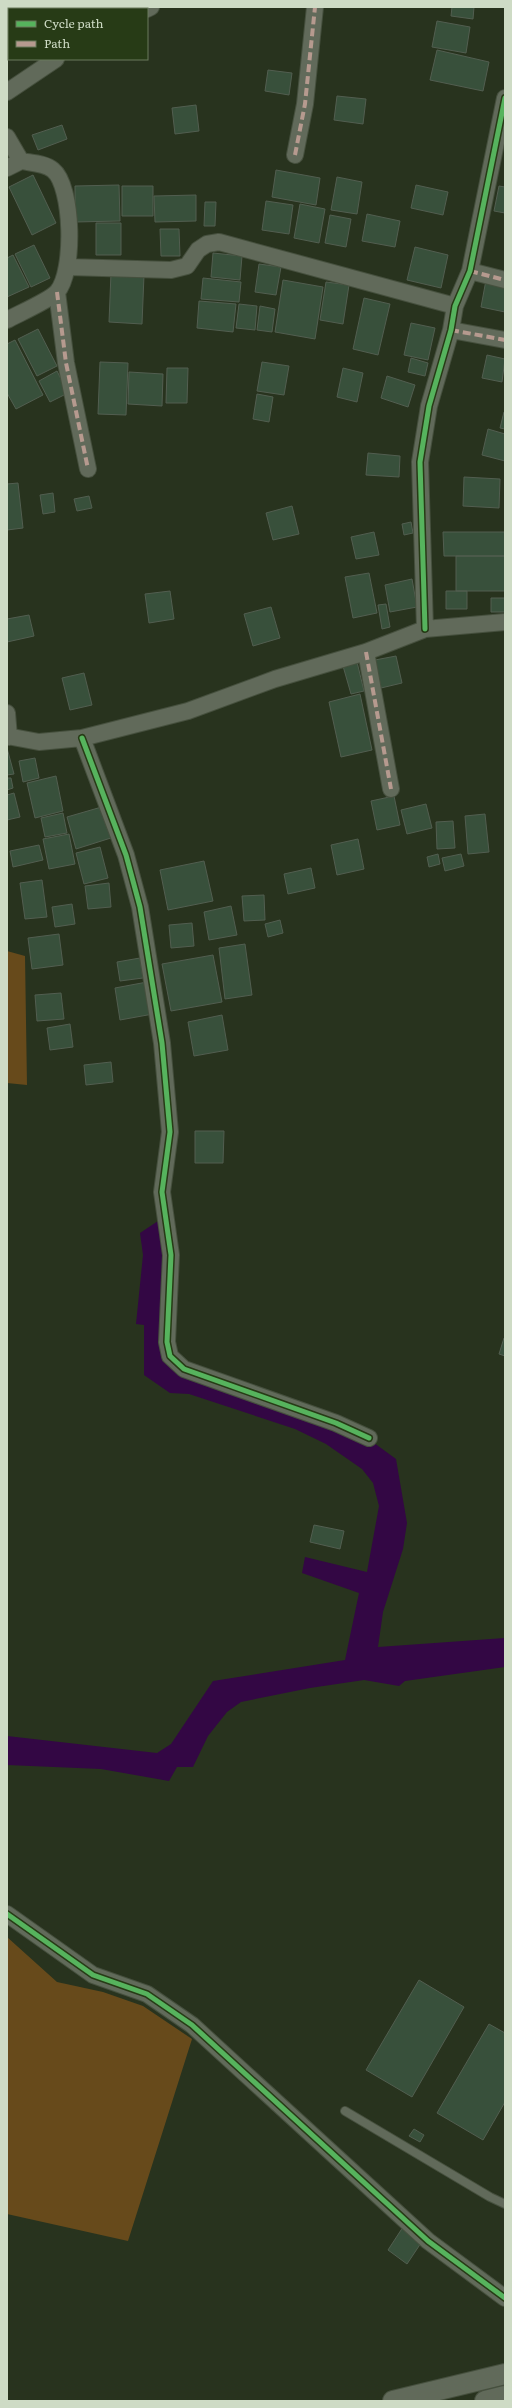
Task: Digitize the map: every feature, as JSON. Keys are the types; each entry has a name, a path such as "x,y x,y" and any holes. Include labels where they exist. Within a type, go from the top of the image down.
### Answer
{"street":[{"path":"295,155 305,104 315,7"},
{"path":"7,92 55,60"},
{"path":"425,629 420,462 429,406 451,330 455,306 470,271 505,98"},
{"path":"7,137 14,164 47,166 58,176 70,218 68,267 57,292 66,363 88,469"},
{"path":"68,267 171,270 187,266 198,250 207,244 219,242 455,306"},
{"path":"470,271 505,280"},
{"path":"7,320 57,292"},
{"path":"451,330 505,340"},
{"path":"7,713 8,736 39,742 82,738 188,711 275,679 366,652 425,629 505,622"},
{"path":"366,652 391,789"},
{"path":"82,738 126,856 140,907 162,1043 170,1132 162,1192 171,1255 167,1342 170,1356 184,1369 336,1423 368,1438"},
{"path":"7,1914 93,1975 147,1994 192,2025 428,2241 505,2298"},
{"path":"393,2401 505,2374"},
{"path":"485,2401 505,2396"}],"lane":[{"path":"345,2111 490,2197 505,2204"}],"shaded area":[{"path":"7,951 25,956 27,1085 7,1083"},
{"path":"158,1221 165,1237 165,1361 370,1440 396,1459 407,1523 403,1549 383,1612 378,1647 505,1638 505,1667 405,1681 399,1686 364,1680 310,1688 241,1702 227,1712 208,1736 193,1767 177,1767 169,1781 101,1769 7,1765 7,1736 157,1753 171,1744 213,1681 345,1660 359,1593 302,1573 305,1557 367,1572 379,1506 373,1483 362,1469 326,1444 295,1429 189,1394 170,1393 144,1375 144,1325 136,1324 143,1255 140,1233"},
{"path":"7,1937 57,1982 103,1992 143,2006 192,2039 128,2241 7,2214"}],"building":[{"path":"7,7 58,7 8,8 7,35"},
{"path":"79,7 115,7 98,8"},
{"path":"452,7 474,7 473,19 451,16"},
{"path":"437,21 470,27 466,53 432,47"},
{"path":"437,50 489,62 483,91 430,80"},
{"path":"268,70 292,73 289,95 265,91"},
{"path":"337,96 366,99 363,124 334,120"},
{"path":"196,105 199,131 175,134 172,108"},
{"path":"62,125 67,139 38,150 32,135"},
{"path":"276,170 320,178 316,205 272,197"},
{"path":"33,175 56,223 32,235 9,187"},
{"path":"337,177 362,182 357,214 331,210"},
{"path":"119,185 120,221 75,222 75,186"},
{"path":"416,185 448,192 443,215 411,208"},
{"path":"122,186 153,186 153,216 122,216"},
{"path":"499,186 505,187 505,213 494,211"},
{"path":"196,195 196,221 155,222 154,196"},
{"path":"266,201 293,205 289,234 262,230"},
{"path":"205,202 216,202 215,226 204,226"},
{"path":"300,204 325,209 319,243 294,238"},
{"path":"367,214 400,221 395,247 362,241"},
{"path":"330,215 351,219 346,247 325,243"},
{"path":"96,223 121,223 121,255 96,255"},
{"path":"160,229 179,229 180,256 161,256"},
{"path":"34,245 50,278 31,287 15,254"},
{"path":"415,247 448,255 441,288 407,280"},
{"path":"213,253 242,256 240,280 211,277"},
{"path":"13,255 29,287 7,297 7,258"},
{"path":"259,264 281,267 276,295 255,292"},
{"path":"111,273 144,275 142,324 109,322"},
{"path":"203,278 241,282 239,302 201,299"},
{"path":"283,280 323,287 315,339 275,332"},
{"path":"486,280 505,284 505,312 481,307"},
{"path":"326,282 349,285 343,324 320,320"},
{"path":"364,298 390,304 378,355 353,349"},
{"path":"199,301 236,304 233,332 197,328"},
{"path":"239,304 257,306 255,330 236,328"},
{"path":"260,306 275,309 272,332 257,330"},
{"path":"411,323 435,328 428,360 404,355"},
{"path":"38,329 57,366 37,376 18,339"},
{"path":"15,340 43,395 16,409 7,393 7,344"},
{"path":"487,355 505,359 502,382 482,378"},
{"path":"411,358 428,363 425,376 408,372"},
{"path":"100,362 128,363 126,415 98,414"},
{"path":"262,362 289,366 284,395 257,391"},
{"path":"167,368 188,368 187,403 166,403"},
{"path":"343,368 363,373 357,402 337,397"},
{"path":"57,371 68,393 50,402 39,381"},
{"path":"129,372 163,374 162,406 128,404"},
{"path":"387,376 415,385 408,407 381,398"},
{"path":"257,394 273,397 269,422 253,419"},
{"path":"504,412 505,413 505,429 500,428"},
{"path":"488,429 505,434 505,461 482,455"},
{"path":"368,453 400,456 399,477 366,475"},
{"path":"464,477 500,479 499,508 463,506"},
{"path":"18,483 23,528 7,530 7,484"},
{"path":"53,493 55,512 43,514 40,495"},
{"path":"89,496 92,508 77,511 74,499"},
{"path":"292,506 299,534 273,540 266,513"},
{"path":"411,522 413,533 404,535 402,524"},
{"path":"374,532 379,555 356,559 351,537"},
{"path":"443,532 505,532 505,556 444,556"},
{"path":"456,556 505,556 505,591 456,591"},
{"path":"369,573 377,613 353,618 345,577"},
{"path":"412,579 417,607 390,612 385,585"},
{"path":"170,591 174,619 149,623 145,594"},
{"path":"446,591 467,591 467,609 446,609"},
{"path":"491,598 505,598 505,612 491,612"},
{"path":"386,604 390,627 382,629 378,605"},
{"path":"271,607 280,638 253,646 244,614"},
{"path":"29,615 34,636 7,642 7,619"},
{"path":"396,656 402,683 381,688 375,660"},
{"path":"357,662 364,691 351,694 343,666"},
{"path":"84,673 92,705 70,710 62,678"},
{"path":"360,694 372,750 341,757 329,702"},
{"path":"7,748 14,774 7,775"},
{"path":"35,758 39,778 23,782 19,761"},
{"path":"56,776 63,811 35,818 27,783"},
{"path":"7,778 11,778 13,788 7,790"},
{"path":"14,793 20,817 7,820 7,795"},
{"path":"394,796 400,825 377,830 371,801"},
{"path":"426,804 432,828 407,834 401,810"},
{"path":"105,806 114,837 76,849 67,817"},
{"path":"63,813 67,833 45,837 41,818"},
{"path":"485,814 489,852 468,854 465,816"},
{"path":"453,821 455,848 437,849 436,822"},
{"path":"69,834 75,864 49,869 43,839"},
{"path":"358,839 364,869 337,875 331,845"},
{"path":"39,845 43,860 13,867 10,851"},
{"path":"100,847 108,878 84,884 76,853"},
{"path":"438,854 440,864 429,867 427,857"},
{"path":"461,854 464,866 445,871 442,858"},
{"path":"204,861 213,901 168,910 160,870"},
{"path":"311,868 315,888 288,894 284,874"},
{"path":"42,880 47,917 25,919 20,883"},
{"path":"109,883 111,907 88,909 85,886"},
{"path":"264,895 265,920 244,921 242,896"},
{"path":"72,904 75,924 55,927 52,907"},
{"path":"231,906 237,935 209,940 204,912"},
{"path":"280,920 283,933 268,937 265,924"},
{"path":"192,923 194,946 171,948 169,925"},
{"path":"59,934 63,965 32,969 28,938"},
{"path":"245,944 252,995 225,999 219,948"},
{"path":"213,955 222,1002 171,1011 162,964"},
{"path":"140,958 143,978 120,981 117,962"},
{"path":"147,982 153,1014 120,1020 115,988"},
{"path":"61,993 64,1019 37,1021 35,995"},
{"path":"222,1015 228,1050 194,1056 188,1022"},
{"path":"70,1024 73,1047 50,1050 47,1028"},
{"path":"111,1062 113,1082 86,1085 84,1065"},
{"path":"195,1131 224,1131 223,1163 195,1163"},
{"path":"504,1338 505,1339 505,1356 499,1354"},
{"path":"314,1525 344,1531 340,1549 310,1542"},
{"path":"419,1980 464,2007 412,2097 366,2070"},
{"path":"489,2024 505,2033 505,2102 483,2140 437,2113"},
{"path":"414,2129 424,2135 420,2142 409,2136"},
{"path":"403,2227 423,2240 407,2264 388,2250"}],"marked path":[{"path":"295,155 305,104 315,7"},
{"path":"470,271 505,280"},
{"path":"57,292 66,363 88,469"},
{"path":"451,330 505,340"},
{"path":"366,652 391,789"}],"cycle path":[{"path":"425,629 420,462 429,406 451,330 455,306 470,271 505,98"},
{"path":"82,738 126,855 140,907 162,1043 170,1132 162,1192 171,1255 167,1342 170,1356 184,1369 336,1423 369,1438"},
{"path":"7,1914 93,1975 147,1994 192,2025 428,2241 505,2298"}]}
